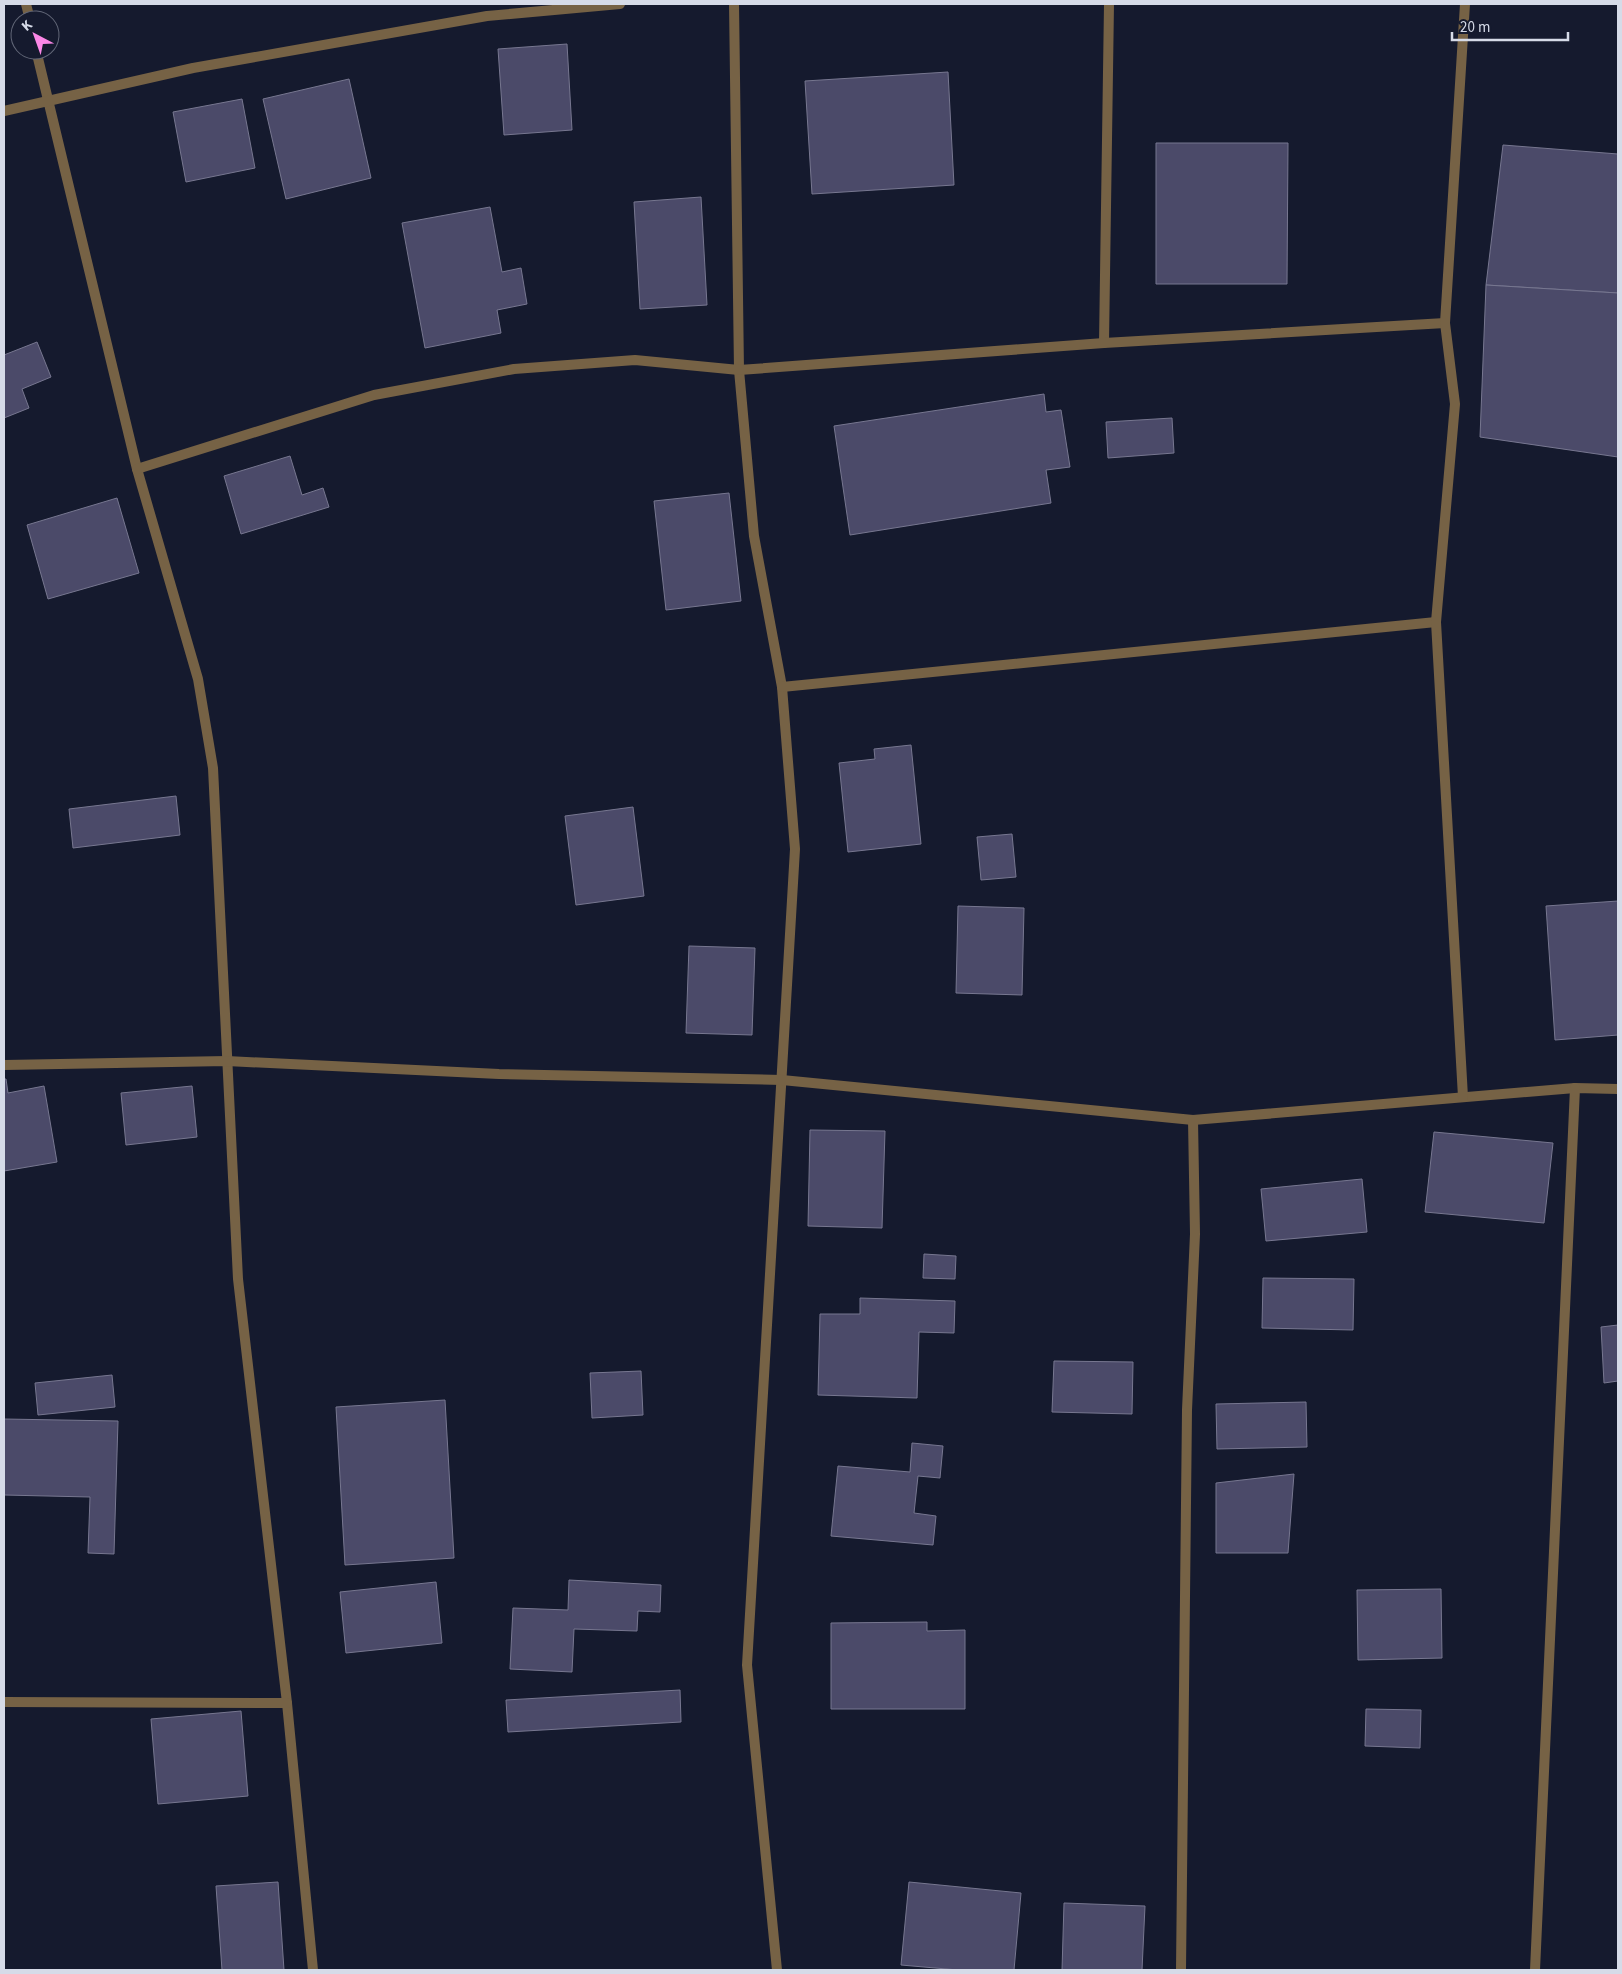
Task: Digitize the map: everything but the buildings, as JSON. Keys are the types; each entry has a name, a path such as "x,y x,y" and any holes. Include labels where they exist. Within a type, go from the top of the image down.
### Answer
{"street":[{"path":"4,111 193,68 487,16 620,4"},
{"path":"734,4 739,370 754,536 782,686 795,848 747,1665 777,1970"},
{"path":"1104,343 1109,4"},
{"path":"1463,1097 1436,622 1455,404 1445,323 1465,4"},
{"path":"38,60 137,469 198,679 213,768 238,1279 287,1703 313,1970"},
{"path":"137,469 374,395 514,369 635,360 739,370 1104,343 1445,323"},
{"path":"782,686 1436,622"},
{"path":"4,1065 228,1061 499,1074 782,1080 1193,1120 1575,1088 1618,1089"},
{"path":"1536,1970 1575,1088"},
{"path":"1181,1970 1187,1410 1195,1234 1193,1120"},
{"path":"4,1702 287,1703"}]}
